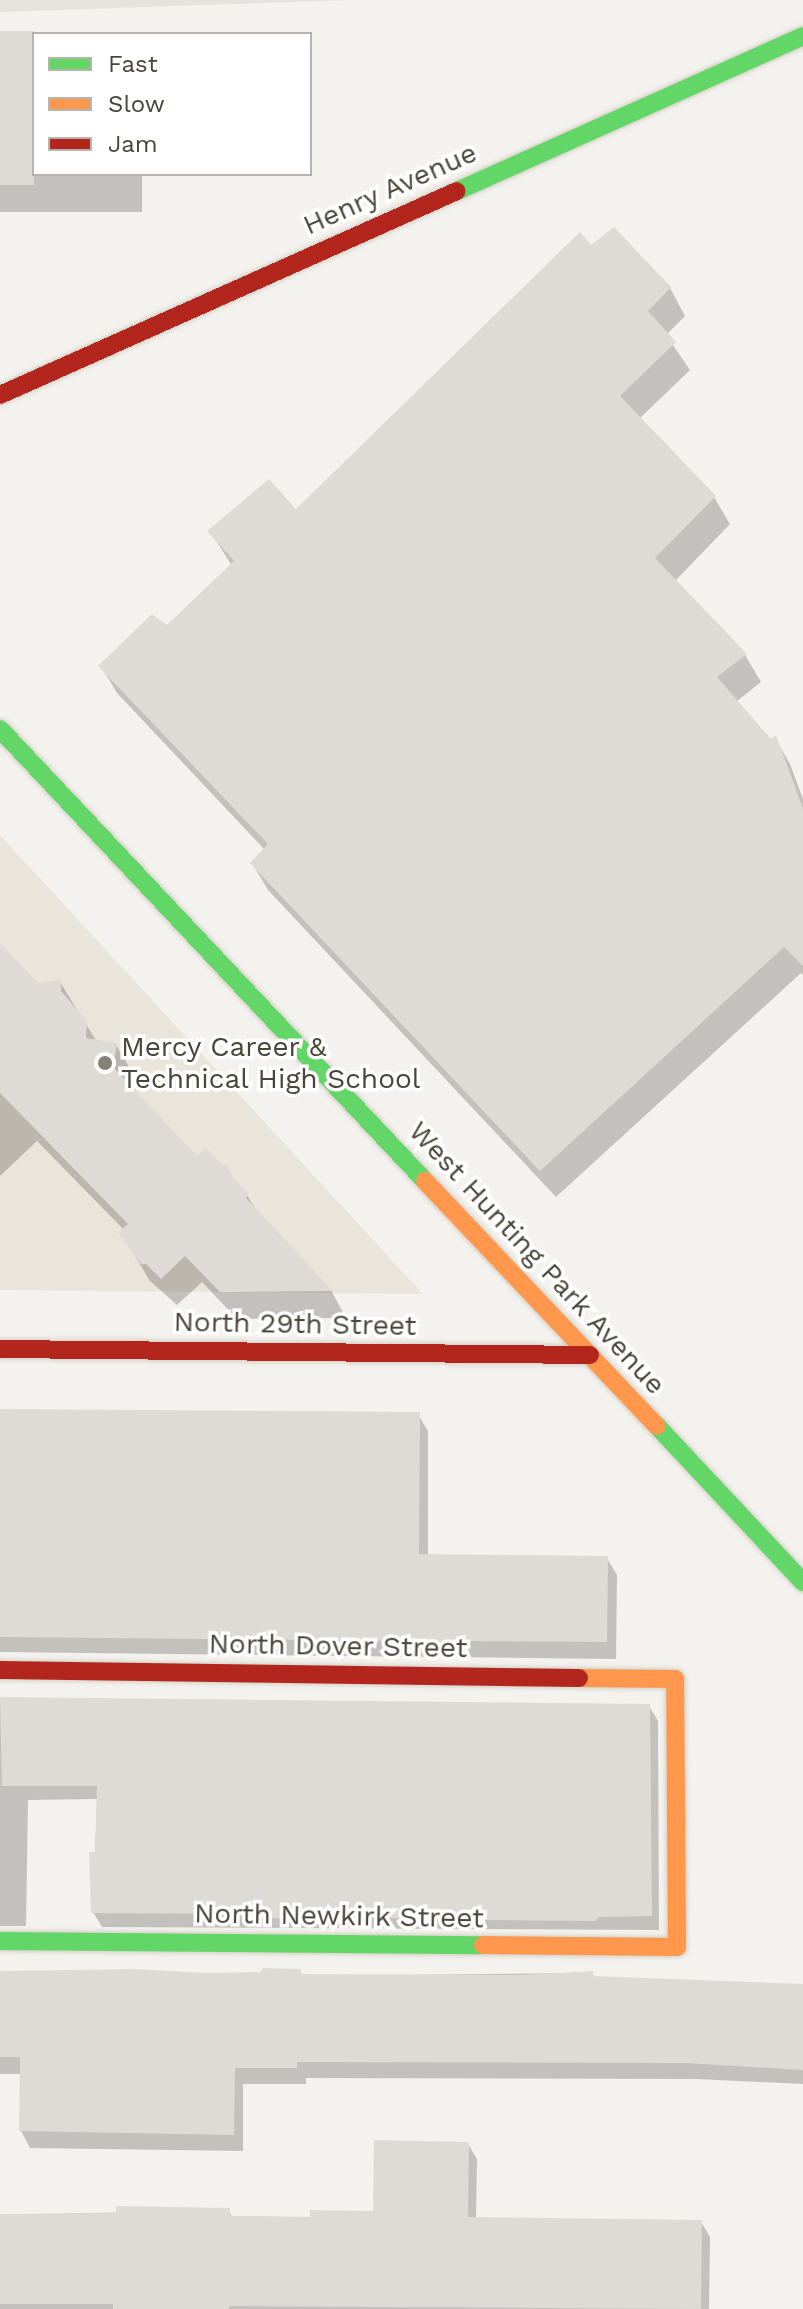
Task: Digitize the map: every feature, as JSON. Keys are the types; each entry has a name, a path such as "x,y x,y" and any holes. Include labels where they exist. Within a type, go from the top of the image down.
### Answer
{"street":[{"name":"Henry Avenue","path":"0,395 803,36"},
{"name":"West Hunting Park Avenue","path":"0,729 803,1582"},
{"name":"North 29th Street","path":"0,1349 590,1355"},
{"name":"North Dover Street","path":"0,1670 675,1679 677,1947"},
{"name":"North Newkirk Street","path":"0,1941 677,1947"}],"shaded area":[{"path":"0,0 349,0 0,12"},
{"name":"Mercy Career & Technical High School","path":"0,835 423,1294 0,1290"}],"building":[{"path":"0,31 34,31 34,185 0,185"},
{"path":"614,227 671,287 648,311 676,342 620,396 716,496 655,558 747,654 717,677 771,739 776,735 803,809 803,966 784,947 540,1171 250,863 268,844 98,666 152,614 167,625 234,561 207,531 269,479 296,509 580,232 591,245"},
{"path":"0,943 38,983 61,980 61,991 87,1021 86,1038 117,1043 113,1067 197,1156 206,1148 220,1163 226,1164 235,1180 249,1194 246,1198 333,1291 220,1292 185,1256 161,1279 146,1264 141,1264 118,1233 128,1224 0,1093"},
{"path":"0,1409 420,1412 419,1554 608,1556 607,1642 459,1641 459,1651 431,1651 427,1641 0,1637"},
{"path":"0,1697 650,1704 652,1916 599,1917 595,1921 479,1920 479,1915 420,1919 382,1918 382,1914 308,1916 308,1919 261,1918 260,1914 91,1913 89,1852 95,1852 97,1786 2,1786"},
{"path":"263,1968 301,1969 301,1974 522,1975 593,1971 593,1976 803,1984 803,2070 686,2063 297,2062 297,2068 235,2068 234,2135 19,2131 20,2057 0,2057 0,1971 134,1969 204,1973 260,1972"},
{"path":"374,2140 469,2142 468,2217 702,2220 701,2309 229,2306 229,2309 113,2309 113,2304 0,2304 0,2214 116,2213 116,2206 230,2208 230,2216 310,2217 310,2210 373,2211"}],"traffic: fast":[{"path":"457,191 803,36"},
{"path":"0,729 425,1181"},
{"path":"657,1426 803,1582"},
{"path":"0,1941 483,1945"}],"traffic: slow":[{"path":"425,1181 657,1426"},
{"path":"483,1945 677,1947 675,1679 579,1678"}],"traffic: jam":[{"path":"0,395 457,191"},
{"path":"0,1349 590,1355"},
{"path":"0,1670 579,1678"}],"place":[{"name":"Mercy Career & Technical High School","path":"105,1063"}]}
